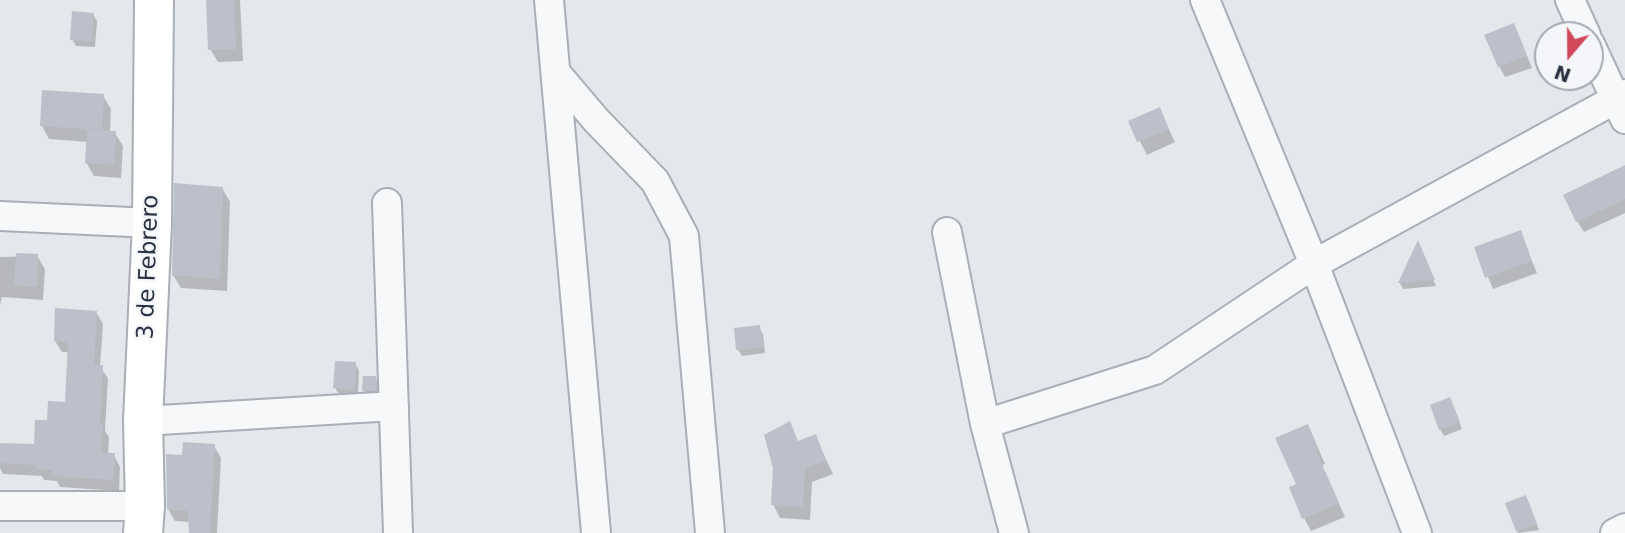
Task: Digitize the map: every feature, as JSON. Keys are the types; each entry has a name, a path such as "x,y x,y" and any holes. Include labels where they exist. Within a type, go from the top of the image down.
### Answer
{"street":[{"name":"3 de Febrero","path":"144,519 143,421 152,223 154,0"},
{"path":"550,0 596,533"},
{"path":"1205,0 1314,264 1417,533"},
{"path":"1570,0 1580,21"},
{"path":"985,424 1155,370 1314,264 1622,104 1604,70"},
{"path":"557,74 596,120 655,181 684,236 710,533"},
{"path":"387,203 398,533"},
{"path":"0,216 152,223"},
{"path":"947,232 985,424 1014,533"},
{"path":"143,421 394,406"},
{"path":"0,506 144,519"},
{"path":"1615,533 1625,528"}],"building":[{"path":"206,0 234,0 236,49 208,50"},
{"path":"72,11 94,13 92,41 70,40"},
{"path":"1514,23 1527,56 1498,67 1484,35"},
{"path":"42,90 104,94 102,130 40,126"},
{"path":"1160,107 1169,129 1137,142 1128,121"},
{"path":"87,130 116,131 114,165 85,163"},
{"path":"1625,165 1625,199 1576,222 1563,195"},
{"path":"174,183 223,187 220,279 172,275"},
{"path":"1521,230 1532,261 1485,278 1474,247"},
{"path":"1418,240 1435,280 1398,283"},
{"path":"16,253 38,254 37,287 14,285"},
{"path":"55,308 97,311 94,365 103,365 101,453 115,453 113,480 52,476 52,470 36,469 36,465 0,463 0,443 34,444 35,420 47,420 48,401 65,402 68,342 54,341"},
{"path":"760,325 763,347 736,350 734,328"},
{"path":"335,361 356,362 355,390 333,388"},
{"path":"363,376 376,376 377,390 362,391"},
{"path":"1450,397 1460,422 1439,430 1430,405"},
{"path":"790,421 798,441 816,434 826,461 805,468 803,507 771,505 773,468 764,435"},
{"path":"1308,424 1319,450 1316,451 1339,503 1302,519 1289,487 1296,484 1275,438"},
{"path":"183,442 215,444 210,533 189,533 188,511 167,509 166,454 182,455"},
{"path":"1526,495 1537,524 1516,531 1505,503"}]}
